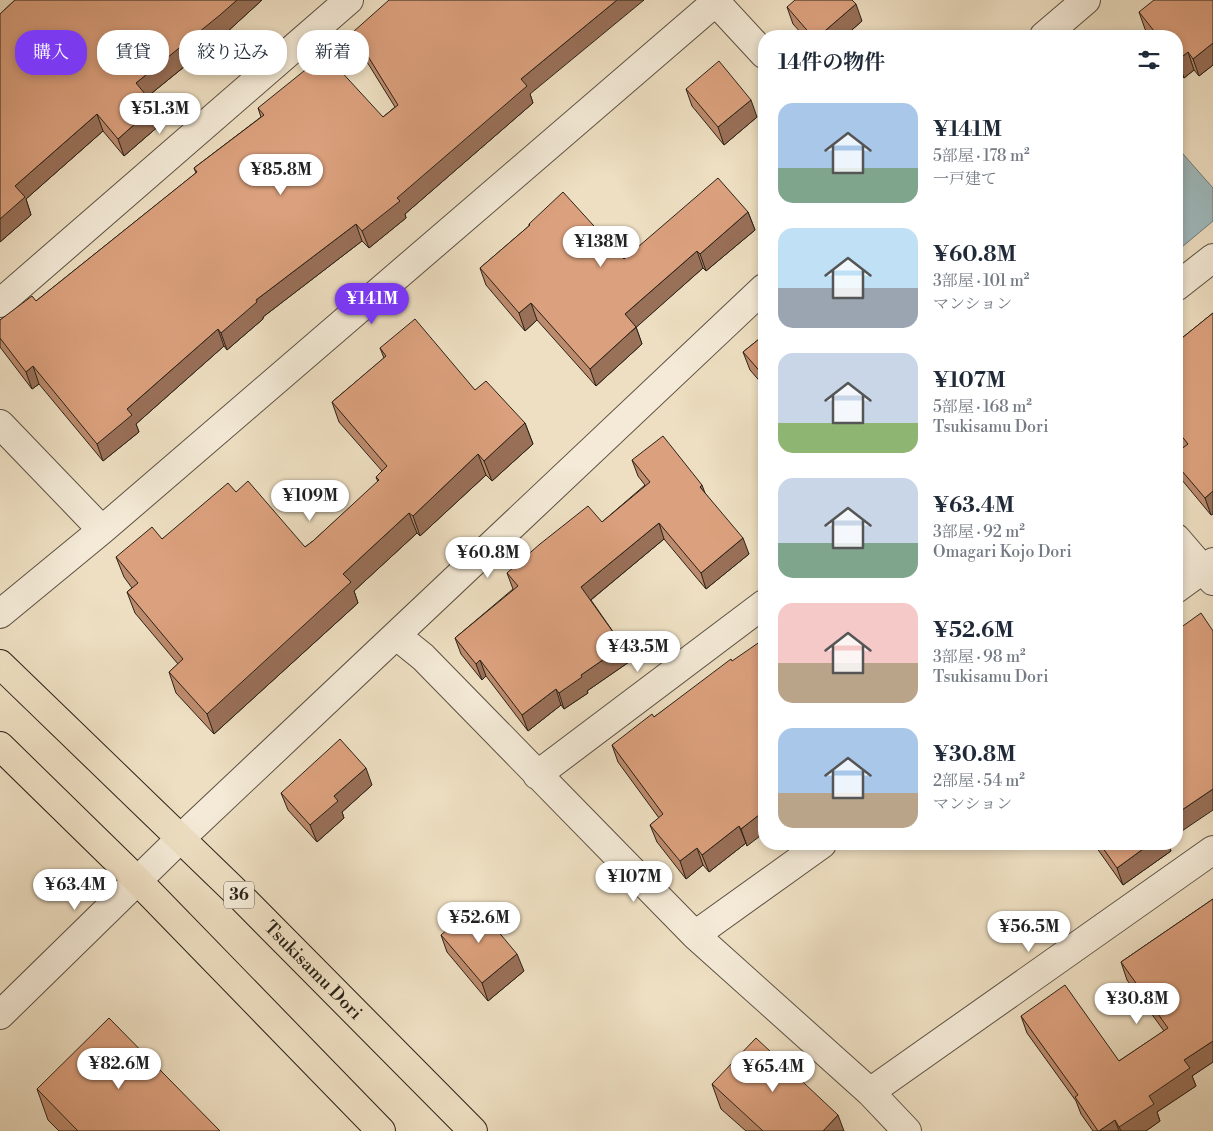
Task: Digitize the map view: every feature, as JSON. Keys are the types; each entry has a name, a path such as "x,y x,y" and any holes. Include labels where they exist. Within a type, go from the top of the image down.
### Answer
{"highway":[{"name":"Tsukisamu Dori","path":"0,664 181,838 473,1131"},
{"path":"0,746 137,880 381,1131"}],"street":[{"path":"0,303 349,0"},
{"path":"1051,30 1086,0"},
{"path":"0,614 102,530 716,1 758,47"},
{"path":"1183,282 1213,258"},
{"path":"0,1015 181,838 758,294"},
{"path":"0,424 102,530"},
{"path":"1183,545 1210,571 1183,585"},
{"path":"537,775 758,609"},
{"path":"397,636 423,657 696,935 870,1092 907,1131"},
{"path":"696,935 814,850"},
{"path":"870,1092 1213,850"}],"water":[{"path":"1183,154 1213,188 1213,221 1183,246"}],"building":[{"path":"15,0 237,0 201,30 179,30 179,48 169,56 169,30 97,30 97,75 146,75 136,83 155,106 118,139 97,114 15,186 25,197 0,219 0,14"},
{"path":"389,0 617,0 521,79 527,86 397,198 400,201 362,231 356,224 256,300 257,302 221,333 218,329 127,409 132,415 97,444 33,366 26,372 0,338 0,320 32,296 36,301 197,172 194,168 264,115 258,108 299,75 344,75 383,117 398,105 369,58 369,30 355,30"},
{"path":"795,0 852,0 856,4 826,30 807,30 787,7"},
{"path":"1154,0 1213,0 1213,43 1193,59 1188,52 1183,56 1183,30 1153,30 1139,12"},
{"path":"719,61 751,100 718,127 686,89"},
{"path":"718,178 748,212 700,254 697,251 625,314 636,327 590,369 531,303 519,313 480,268 530,225 563,192 624,259"},
{"path":"1213,313 1213,491 1205,498 1183,472 1183,448 1188,444 1183,438 1183,337"},
{"path":"415,319 475,390 486,381 525,423 484,461 478,454 413,516 409,513 343,574 351,582 207,714 169,672 183,659 127,592 138,583 116,557 152,527 162,539 228,483 236,492 248,481 305,547 313,541 379,480 376,477 387,466 332,402 386,356 380,348"},
{"path":"758,340 758,369 743,352"},
{"path":"663,436 702,485 700,487 743,538 701,573 659,523 581,587 623,646 559,693 556,689 522,715 480,660 476,664 455,638 518,586 507,573 540,544 588,506 602,522 650,482 632,460"},
{"path":"1201,613 1213,631 1213,789 1183,809 1183,626"},
{"path":"758,643 758,816 741,829 739,826 702,855 697,848 680,861 650,825 663,814 612,745 652,714 654,717 731,659 732,661"},
{"path":"340,739 366,768 334,796 338,801 310,825 281,793"},
{"path":"1104,850 1142,850 1117,868"},
{"path":"1213,899 1213,1041 1184,1060 1190,1068 1149,1096 1154,1104 1119,1127 1115,1120 1098,1131 1075,1097 1078,1095 1021,1016 1065,985 1119,1061 1168,1028 1121,962"},
{"path":"476,905 517,954 482,983 441,935"},
{"path":"109,1018 220,1131 78,1131 37,1089"},
{"path":"756,1038 838,1115 823,1131 763,1131 712,1084"}]}
